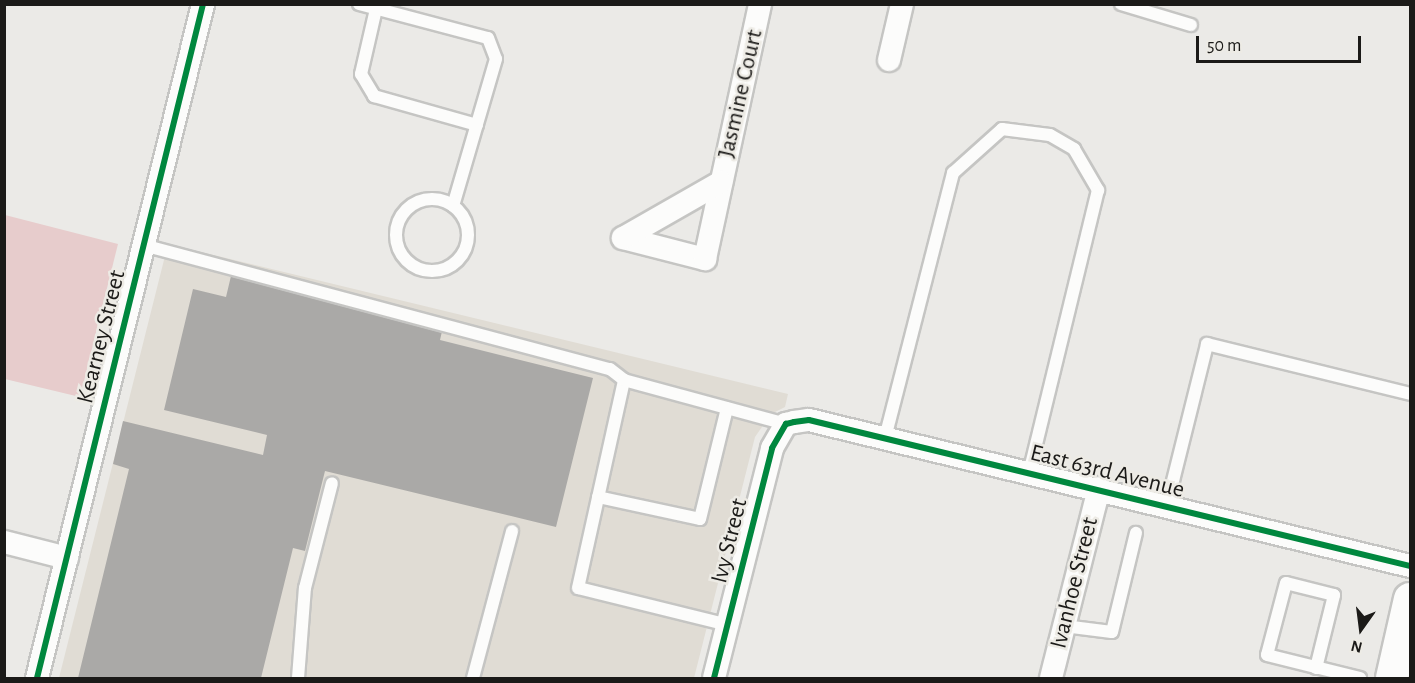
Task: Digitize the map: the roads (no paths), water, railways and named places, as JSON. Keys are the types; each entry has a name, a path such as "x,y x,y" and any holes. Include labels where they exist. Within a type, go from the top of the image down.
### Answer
{"street":[{"name":"Kearney Street","path":"37,678 203,4"},
{"name":"Jasmine Court","path":"721,182 759,4"},
{"path":"889,60 902,4"},
{"name":"East 63rd Avenue","path":"790,423 809,420 1099,488 1410,566"},
{"name":"Ivy Street","path":"714,678 772,448 790,423"},
{"name":"Ivanhoe Street","path":"1051,678 1099,488"},
{"path":"4,542 67,558"},
{"path":"1392,678 1410,599"}],"lane":[{"path":"359,4 488,38 496,59 453,206"},
{"path":"1121,4 1191,25"},
{"path":"376,9 361,74 374,96 477,125"},
{"path":"885,438 953,173 1002,129 1050,135 1074,149 1098,190 1029,472"},
{"path":"429,199 453,206 467,225 461,258 444,270 412,266 398,250 400,217 429,199"},
{"path":"143,245 610,369 624,380 790,423"},
{"path":"1167,505 1207,344 1410,394"},
{"path":"624,380 578,588 728,625"},
{"path":"598,497 700,519 728,408"},
{"path":"298,678 305,588 332,483"},
{"path":"473,678 512,531"},
{"path":"1064,626 1112,632 1136,533"},
{"path":"1316,668 1334,595 1286,583 1268,655 1316,668 1360,678"}]}
